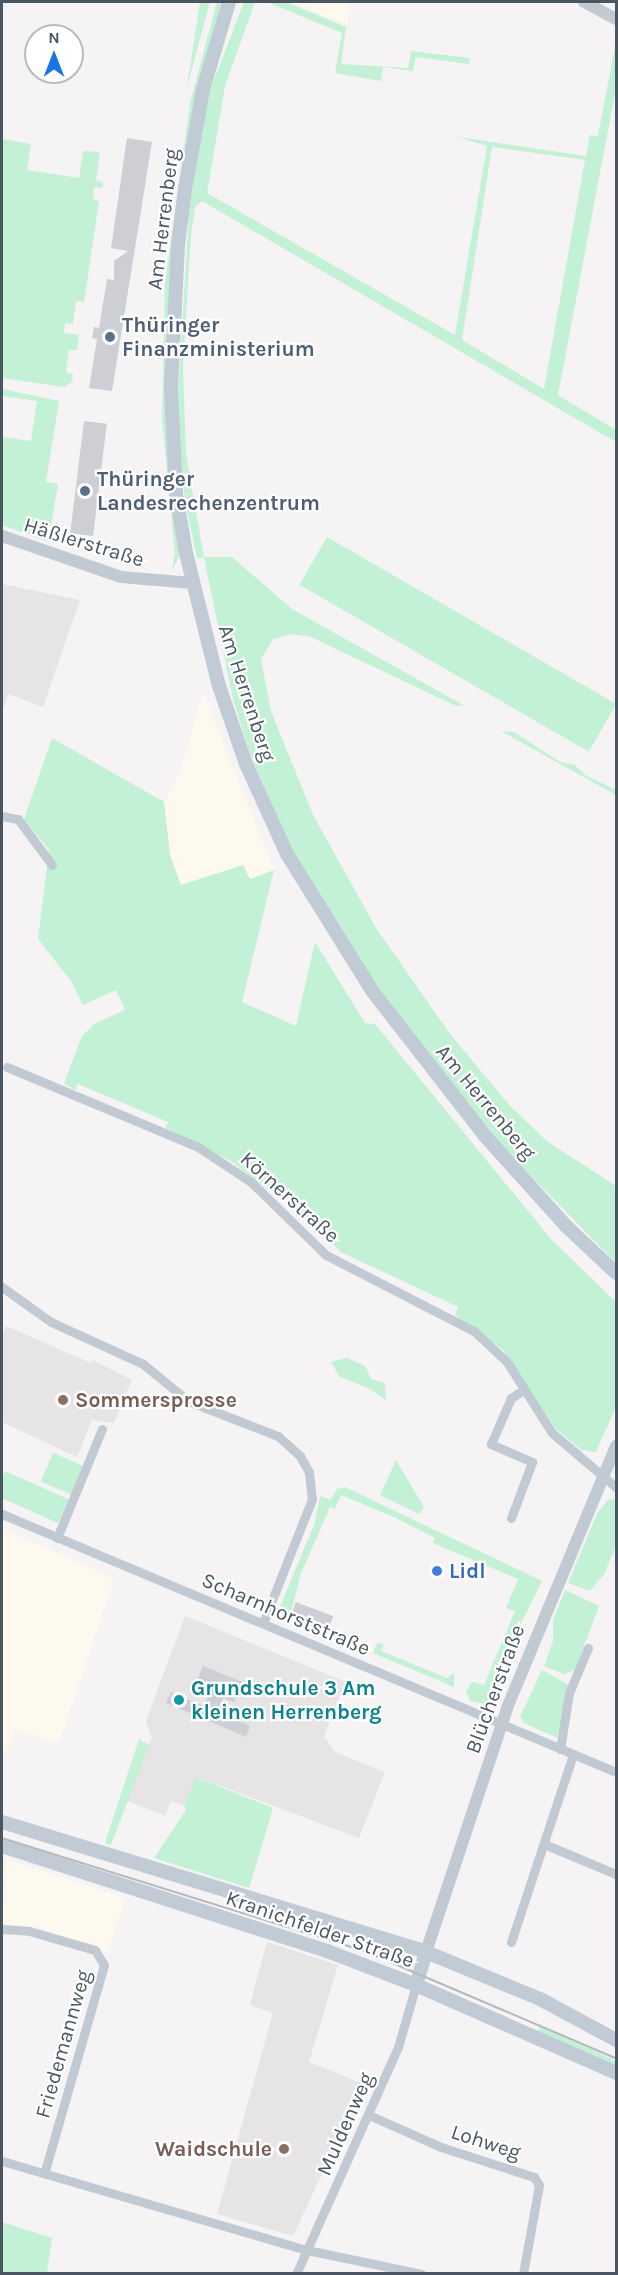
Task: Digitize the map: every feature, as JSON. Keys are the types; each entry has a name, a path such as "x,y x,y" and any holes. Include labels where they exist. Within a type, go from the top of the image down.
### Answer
{"main road":[{"name":"Am Herrenberg","path":"230,5 194,136 173,320 172,442 192,583 213,668 246,764 271,823 322,915 415,1049 485,1136 566,1226 616,1273"},
{"name":"Kranichfelder Straße","path":"2,1822 426,1952 524,1991 616,2040"},
{"name":"Kranichfelder Straße","path":"2,1846 416,1985 616,2073"},
{"path":"416,1985 426,1952"}],"street":[{"path":"584,2 616,19"},
{"name":"Häßlerstraße","path":"2,537 121,577 192,583"},
{"path":"2,816 18,819 52,865"},
{"name":"Körnerstraße","path":"7,1067 174,1136 229,1165 326,1255 474,1331 499,1353 552,1433 616,1487"},
{"path":"2,1287 51,1322 143,1364 188,1401 278,1436 300,1456 311,1484 309,1512 263,1623"},
{"path":"511,1518 532,1462 491,1444 511,1398 523,1390"},
{"path":"57,1538 102,1429"},
{"name":"Blücherstraße","path":"426,1952 501,1725 616,1446"},
{"name":"Scharnhorststraße","path":"2,1514 616,1772"},
{"path":"560,1749 573,1680 588,1648"},
{"path":"563,1676 573,1680"},
{"path":"512,1942 573,1754"},
{"path":"544,1844 616,1874"},
{"name":"Friedemannweg","path":"2,1929 29,1931 95,1950 104,1965 44,2174"},
{"name":"Muldenweg","path":"296,2274 398,2047 416,1985"},
{"name":"Lohweg","path":"369,2115 441,2147 534,2177 539,2185 523,2274"},
{"path":"2,2162 307,2250 422,2274"}],"shaded area":[{"path":"292,2 350,2 347,25"},
{"path":"2,584 80,600 43,707 8,694 2,713"},
{"path":"203,692 274,870 249,879 242,865 181,885 170,855 164,802 181,769"},
{"name":"Sommersprosse","path":"6,1326 91,1363 93,1360 132,1380 114,1423 92,1420 77,1457 2,1422 2,1336"},
{"path":"2,1528 114,1579 59,1743 16,1729 7,1753 2,1751"},
{"path":"185,1616 346,1682 324,1736 335,1752 385,1772 359,1838 197,1777 184,1806 171,1801 165,1816 125,1800 152,1738 146,1721"},
{"path":"6,1859 126,1898 107,1952 37,1927 2,1924"},
{"name":"Waidschule","path":"267,1942 338,1965 309,2062 364,2084 293,2236 217,2214 273,2013 250,2005"}],"green space":[{"path":"200,2 210,2 187,87"},
{"path":"217,2 221,2 187,144 171,257 165,413 179,557 172,570 175,553 162,419 165,284 190,103"},
{"path":"244,2 255,2 225,86 207,193 455,335 487,146 458,137 586,156 590,135 598,136 616,41 616,88 558,395 616,430 616,442 202,201 195,207 191,236 183,368 186,455 204,557 232,557 292,609 463,705 456,706 311,637 292,634 273,639 261,659 271,711 313,815 376,928 450,1034 510,1106 548,1142 616,1186 616,1263 490,1134 377,989 292,851 250,754 233,699 204,558 197,558 185,501 177,411 190,195 209,93","holes":["492,147 585,160 544,389 462,340"]},
{"path":"267,2 286,2 346,27 341,64 408,68 411,51 470,58 469,64 416,57 413,71 383,67 381,81 335,73 342,33"},
{"path":"2,139 31,144 27,170 79,178 83,151 100,152 96,180 103,182 102,188 94,187 93,200 99,201 84,302 76,301 73,324 65,323 64,333 79,335 77,350 69,350 66,372 73,374 72,382 64,387 2,378"},
{"path":"2,389 59,401 46,482 58,484 51,526 39,523 37,531 49,535 48,542 2,525 2,437 31,441 37,401 2,396"},
{"path":"327,537 616,704 589,752 300,585"},
{"path":"501,731 514,732 560,762 575,765 585,775 616,790 616,795"},
{"path":"52,738 164,802 170,855 181,885 243,865 250,879 274,870 242,1002 296,1026 315,942 365,1023 375,1024 551,1239 616,1302 616,1407 596,1452 581,1450 556,1429 503,1350 455,1315 458,1307 341,1252 275,1185 268,1190 231,1161 165,1128 168,1122 78,1084 75,1090 64,1083 82,1036 94,1024 125,1010 116,990 83,1005 71,981 38,939 49,850 24,819"},
{"path":"347,1358 365,1366 371,1379 385,1383 386,1401 372,1390 339,1376 331,1362"},
{"path":"53,1453 83,1466 71,1494 41,1482"},
{"path":"396,1460 424,1507 419,1514 380,1495"},
{"path":"5,1471 69,1499 58,1523 2,1498 2,1478"},
{"path":"345,1487 542,1581 511,1644 491,1705 470,1701 466,1692 472,1682 484,1685 515,1611 506,1608 518,1579 433,1543 435,1538 394,1517 341,1495 335,1509 330,1507 300,1576 290,1617 278,1612 315,1522 320,1496 331,1500 337,1489"},
{"path":"616,1499 616,1546 604,1574 590,1591 568,1583 598,1512 608,1500"},
{"path":"565,1590 599,1606 575,1670 564,1674 544,1666 553,1641 553,1620"},
{"path":"377,1643 384,1644 381,1651 447,1678 454,1673 454,1687 373,1653"},
{"path":"542,1670 569,1685 557,1738 524,1723 520,1717"},
{"path":"139,1739 149,1745 111,1845 105,1843"},
{"path":"196,1777 273,1808 249,1888 154,1858 186,1810 184,1806"},
{"path":"540,2026 616,2061 616,2066 538,2032"},
{"path":"2,2222 52,2238 47,2273 2,2273"}],"building":[{"name":"Thüringer Finanzministerium","path":"127,138 152,142 112,391 89,388 97,339 92,338 94,327 99,328 107,279 114,280 114,261 128,251 111,248"},
{"name":"Thüringer Landesrechenzentrum","path":"84,421 107,424 93,536 70,533"},
{"path":"296,1602 333,1616 328,1631 290,1617"},
{"name":"Grundschule 3 Am kleinen Herrenberg","path":"203,1666 242,1682 234,1702 223,1698 217,1712 250,1726 246,1737 166,1703 171,1692 204,1706 210,1692 195,1686"}],"tram line":[{"path":"2,1838 367,1952 616,2058"}],"place":[{"name":"Thüringer Finanzministerium","path":"110,337"},
{"name":"Thüringer Landesrechenzentrum","path":"85,491"},
{"name":"Sommersprosse","path":"63,1400"},
{"name":"Lidl","path":"437,1571"},
{"name":"Grundschule 3 Am kleinen Herrenberg","path":"179,1700"},
{"name":"Waidschule","path":"284,2149"}]}
